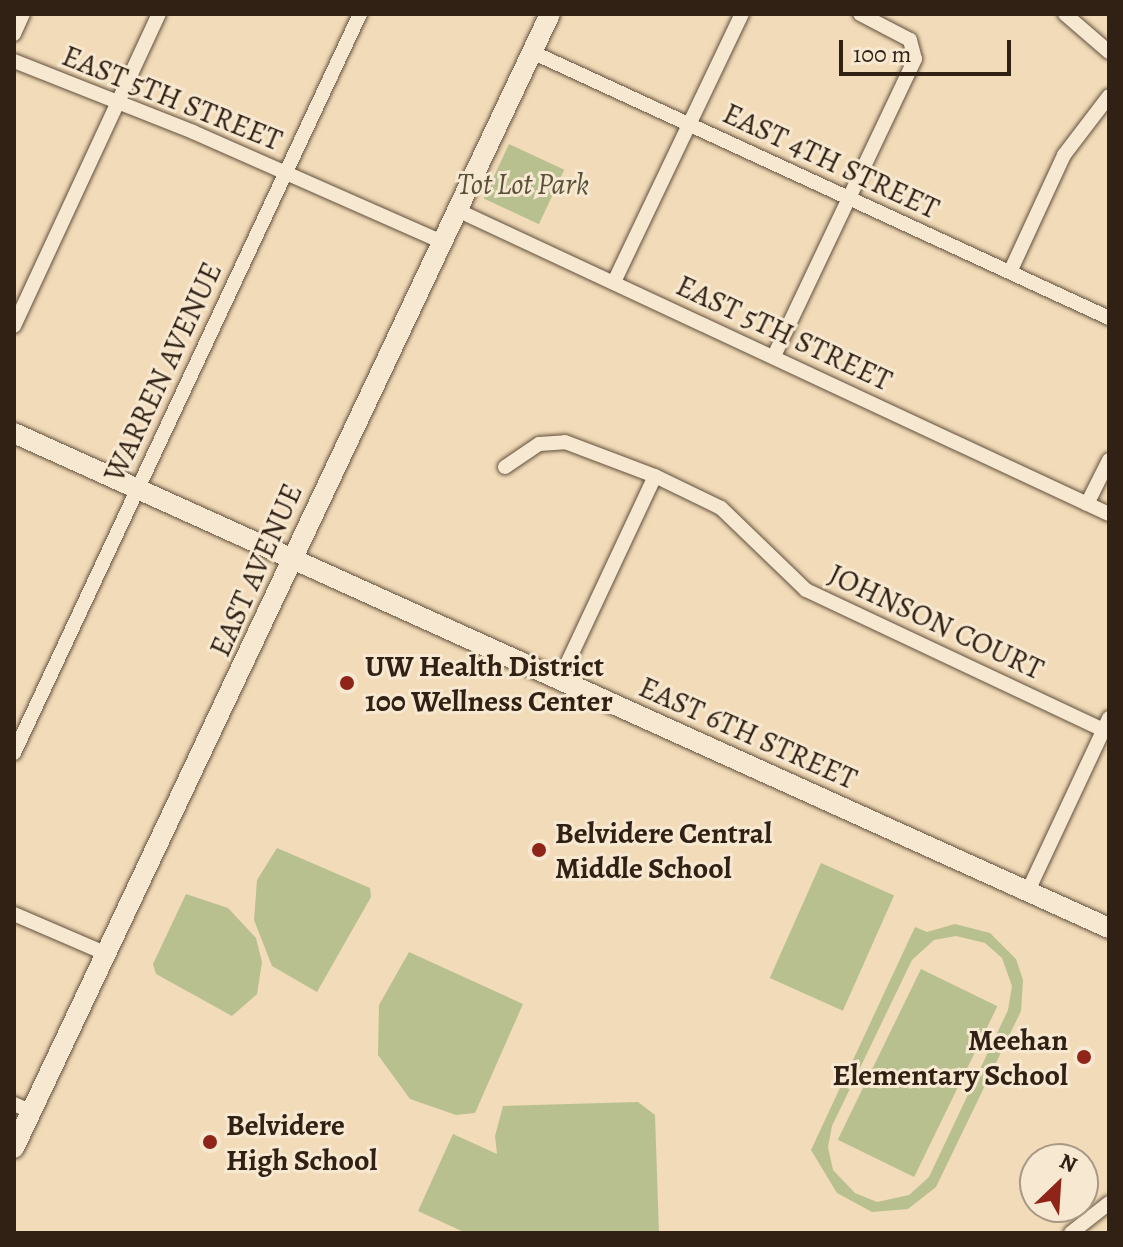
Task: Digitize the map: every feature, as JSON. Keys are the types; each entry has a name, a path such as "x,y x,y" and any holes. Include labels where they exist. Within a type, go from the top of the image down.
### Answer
{"street":[{"path":"14,34 23,14"},
{"path":"14,326 159,14"},
{"name":"WARREN AVENUE","path":"14,753 360,14"},
{"name":"EAST AVENUE","path":"14,1148 23,1108 107,954 294,563 550,14"},
{"path":"614,282 742,14"},
{"path":"774,356 913,66 915,48 902,34 860,14"},
{"path":"1065,14 1109,52"},
{"name":"EAST 4TH STREET","path":"532,52 1109,318"},
{"name":"EAST 5TH STREET","path":"14,61 118,101 442,242"},
{"path":"1010,272 1064,155 1109,96"},
{"name":"EAST 5TH STREET","path":"457,210 1109,514"},
{"name":"EAST 6TH STREET","path":"14,433 294,563 1109,928"},
{"name":"JOHNSON COURT","path":"505,467 539,444 565,442 655,476 721,508 806,590 1106,724"},
{"path":"1087,504 1109,460"},
{"path":"559,681 655,476"},
{"path":"1028,891 1106,724"},
{"path":"14,914 107,954"},
{"path":"1071,1233 1109,1203"}],"green space":[{"name":"Tot Lot Park","path":"509,144 564,170 539,224 484,198"},
{"path":"277,848 370,888 371,897 317,992 272,966 254,920 257,880"},
{"path":"821,863 894,896 843,1011 770,978"},
{"path":"186,894 228,908 256,938 262,962 257,994 232,1016 156,974 153,964"},
{"path":"955,924 990,933 1016,959 1023,980 1021,1011 936,1187 908,1209 872,1212 837,1193 811,1150 915,927 927,932","holes":["956,936 985,943 1002,958 1012,986 1008,1010 929,1177 909,1195 877,1202 855,1193 833,1170 828,1147 832,1126 912,960 934,940"]},
{"path":"409,952 523,1004 475,1113 456,1115 410,1099 378,1055 379,1005"},
{"path":"921,969 997,1006 914,1177 838,1140"},
{"path":"638,1102 655,1115 659,1233 466,1233 418,1211 453,1134 497,1154 495,1136 503,1106"}],"place":[{"name":"UW Health District 100 Wellness Center","path":"347,683"},
{"name":"Belvidere Central Middle School","path":"539,850"},
{"name":"Meehan Elementary School","path":"1084,1057"},
{"name":"Belvidere High School","path":"210,1142"}]}
